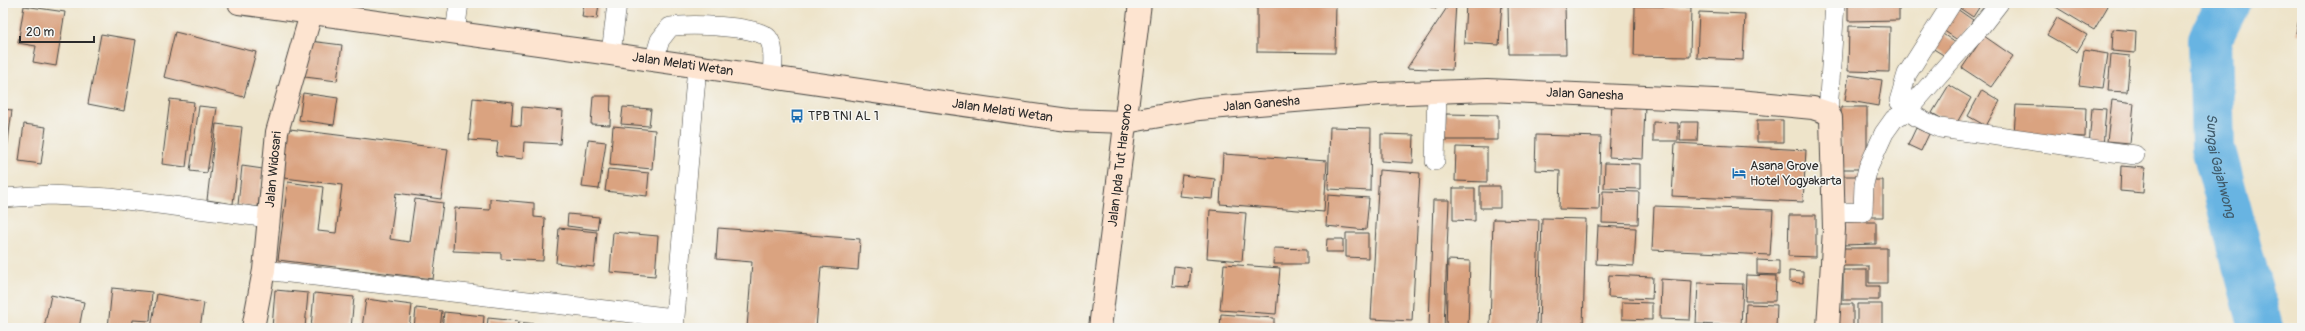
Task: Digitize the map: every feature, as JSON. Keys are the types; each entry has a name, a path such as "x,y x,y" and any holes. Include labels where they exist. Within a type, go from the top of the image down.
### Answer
{"street":[{"name":"Jalan Melati Wetan","path":"239,3 654,60 1068,120 1126,122"},
{"path":"455,33 459,3"},
{"path":"611,54 617,3"},
{"name":"Jalan Ipda Tut Harsono","path":"1100,328 1140,3"},
{"path":"1828,328 1834,212 1831,118 1828,114 1835,3"},
{"path":"1952,3 1907,74 1899,101 1907,111 1926,123 1940,128 2135,155"},
{"path":"1834,212 1863,212 1864,184 1868,168 1884,133 1894,119 1907,111 1978,30 1999,3"},
{"name":"Jalan Widosari","path":"254,328 264,270 277,132 311,14"},
{"path":"654,60 660,40 670,27 684,25 749,30 763,34 769,39 772,54 772,78"},
{"path":"264,270 674,323 697,67"},
{"name":"Jalan Ganesha","path":"1126,122 1199,109 1380,94 1488,90 1738,101 1813,108 1828,114"},
{"path":"1435,161 1438,92"},
{"path":"3,198 50,195 110,198 269,218"}],"building":[{"path":"584,3 599,3 597,19 582,17"},
{"path":"1257,3 1336,3 1335,53 1257,52"},
{"path":"1420,3 1438,3 1436,9"},
{"path":"1450,3 1456,3 1452,70 1407,68"},
{"path":"1466,3 1502,3 1499,45 1464,43"},
{"path":"1508,3 1565,3 1566,54 1509,54"},
{"path":"1848,3 1899,3 1899,20 1848,21"},
{"path":"1956,3 1982,3 1973,17 1955,5"},
{"path":"2049,3 2103,3 2108,6 2094,30"},
{"path":"24,6 65,12 56,66 33,62 36,46 18,43"},
{"path":"1635,6 1691,7 1690,57 1634,56"},
{"path":"1957,9 1973,20 1959,41 1943,30"},
{"path":"2301,10 2302,33 2296,33"},
{"path":"1699,12 1745,14 1743,60 1697,58"},
{"path":"2057,18 2087,35 2077,52 2047,35"},
{"path":"1849,26 1890,27 1889,72 1848,71"},
{"path":"2113,29 2136,31 2135,53 2112,51"},
{"path":"1937,30 1959,45 1950,59 1927,45"},
{"path":"175,32 256,52 244,97 164,77"},
{"path":"101,34 136,40 124,111 88,104"},
{"path":"1984,36 2013,56 1991,87 1962,68"},
{"path":"310,41 342,45 337,81 305,77"},
{"path":"2084,50 2108,54 2103,88 2079,85"},
{"path":"2111,54 2130,56 2127,92 2108,91"},
{"path":"1849,75 1882,80 1878,106 1845,100"},
{"path":"1949,85 1971,98 1955,126 1932,113"},
{"path":"1982,90 2000,101 1986,126 1968,116"},
{"path":"303,93 338,98 334,125 299,120"},
{"path":"593,96 611,96 610,125 591,124"},
{"path":"473,98 513,102 511,125 521,126 522,107 563,111 560,144 524,142 523,159 496,156 498,142 469,140"},
{"path":"170,99 194,102 186,167 162,164"},
{"path":"2112,100 2134,103 2130,143 2107,141"},
{"path":"1612,102 1645,104 1643,159 1609,157"},
{"path":"2016,105 2086,108 2085,137 2014,134"},
{"path":"199,106 217,108 207,173 190,171"},
{"path":"623,107 651,109 649,126 621,124"},
{"path":"1841,107 1867,107 1867,169 1841,169"},
{"path":"2092,108 2106,109 2103,147 2089,146"},
{"path":"3,109 12,110 6,157 3,157"},
{"path":"1446,114 1498,115 1498,140 1445,140"},
{"path":"1757,120 1783,120 1783,142 1757,142"},
{"path":"1653,122 1678,123 1678,141 1653,141"},
{"path":"1681,122 1698,122 1697,141 1680,141"},
{"path":"24,124 46,127 41,164 19,161"},
{"path":"216,124 242,127 233,204 207,200"},
{"path":"613,126 655,130 652,169 610,165"},
{"path":"1330,127 1371,128 1370,191 1328,189"},
{"path":"282,128 448,149 441,199 396,193 390,239 409,242 415,199 443,203 433,279 278,260 288,182 323,187 318,231 336,233 342,185 276,177"},
{"path":"1916,128 1929,134 1921,151 1908,145"},
{"path":"1381,134 1414,135 1413,163 1381,161"},
{"path":"1536,135 1601,137 1599,210 1559,209 1560,171 1535,170"},
{"path":"588,140 606,142 599,189 582,187"},
{"name":"Asana Grove Hotel Yogyakarta","path":"1675,143 1806,150 1803,202 1672,196"},
{"path":"1456,147 1487,148 1487,182 1455,181"},
{"path":"1223,154 1327,161 1324,212 1220,204"},
{"path":"1605,163 1640,164 1640,189 1604,188"},
{"path":"242,166 263,169 258,207 238,205"},
{"path":"2121,166 2145,168 2143,193 2120,191"},
{"path":"608,169 649,173 647,196 605,191"},
{"path":"1379,170 1420,173 1412,321 1371,319"},
{"path":"1182,175 1215,179 1213,199 1179,196"},
{"path":"1842,176 1862,176 1862,207 1842,207"},
{"path":"1866,180 1883,180 1883,217 1866,217"},
{"path":"1480,186 1500,186 1500,208 1480,208"},
{"path":"1453,188 1475,188 1475,221 1453,220"},
{"path":"1603,191 1639,192 1638,224 1602,223"},
{"path":"1328,195 1369,198 1366,230 1326,226"},
{"path":"490,199 534,203 534,217 545,218 543,261 501,259 501,253 453,251 455,208 490,210"},
{"path":"1433,200 1449,200 1444,328 1429,328"},
{"path":"1654,206 1773,210 1770,255 1652,250"},
{"path":"1210,210 1246,213 1242,261 1207,258"},
{"path":"568,214 599,217 597,230 567,226"},
{"path":"1789,215 1816,215 1816,257 1788,256"},
{"path":"1542,218 1586,219 1583,328 1539,328"},
{"path":"1493,219 1539,220 1536,328 1490,328"},
{"path":"1843,222 1876,222 1876,244 1843,245"},
{"path":"1598,226 1636,228 1634,266 1596,264"},
{"path":"559,228 597,232 594,267 556,263"},
{"path":"718,228 860,239 858,270 821,267 816,328 747,328 752,262 716,259"},
{"path":"613,232 658,236 655,276 610,272"},
{"path":"1346,233 1368,233 1368,258 1346,257"},
{"path":"1327,239 1343,239 1343,252 1326,252"},
{"path":"1274,248 1307,249 1307,264 1273,264"},
{"path":"1842,248 1887,248 1887,283 1869,283 1869,266 1842,266"},
{"path":"1448,260 1470,261 1468,328 1446,328"},
{"path":"1757,260 1779,261 1779,275 1757,274"},
{"path":"1224,264 1280,268 1276,314 1220,310"},
{"path":"1174,266 1191,268 1189,287 1172,286"},
{"path":"1843,270 1867,270 1867,286 1879,286 1879,300 1843,300"},
{"path":"1789,271 1803,272 1803,283 1789,282"},
{"path":"1609,275 1653,277 1652,299 1608,297"},
{"path":"1746,275 1776,276 1775,301 1745,301"},
{"path":"1661,279 1692,281 1690,320 1660,319"},
{"path":"1698,283 1743,284 1741,326 1696,324"},
{"path":"112,288 152,292 150,321 133,320 132,328 108,328"},
{"path":"275,290 308,293 305,328 272,328"},
{"path":"314,293 354,297 351,328 311,328"},
{"path":"157,294 204,303 200,328 151,328"},
{"path":"51,295 84,302 79,328 44,328"},
{"path":"366,299 412,305 409,328 362,328"},
{"path":"1622,302 1652,303 1652,320 1622,319"},
{"path":"1746,304 1777,305 1776,328 1745,327"},
{"path":"1832,304 1853,304 1853,328 1832,328"},
{"path":"1857,304 1882,304 1882,328 1857,328"},
{"path":"416,308 442,311 440,328 414,328"},
{"path":"444,312 484,316 483,328 442,328"},
{"path":"1221,314 1274,318 1274,328 1220,328"},
{"path":"488,318 518,321 517,328 487,328"},
{"path":"519,322 543,325 543,328 519,328"}],"waterway":[{"name":"Sungai Gajahwong","path":"2228,3 2210,39 2213,147 2261,328"}],"place":[{"name":"TPB TNI AL 1","path":"797,116"},
{"name":"Asana Grove Hotel Yogyakarta","path":"1739,173"}]}
